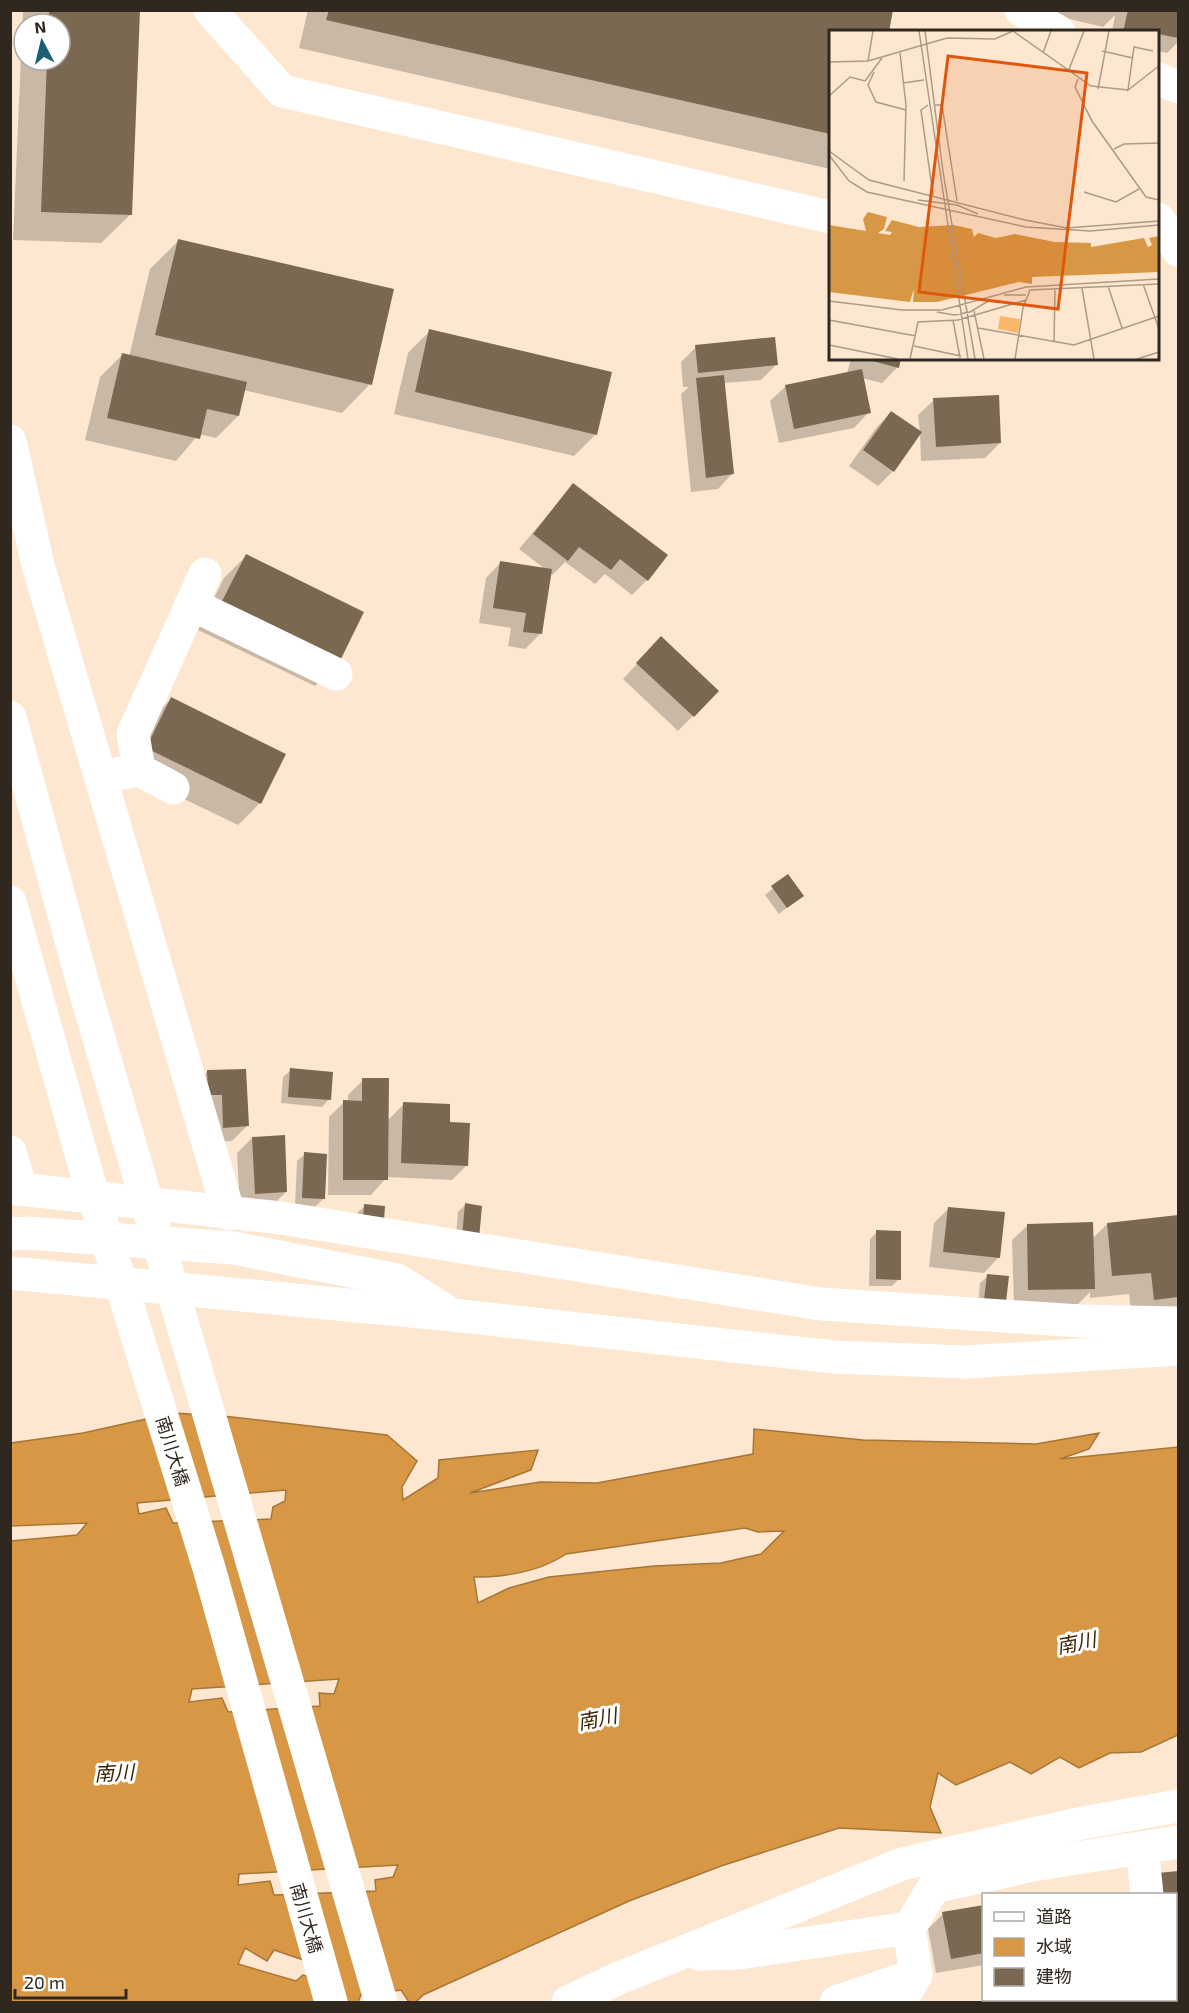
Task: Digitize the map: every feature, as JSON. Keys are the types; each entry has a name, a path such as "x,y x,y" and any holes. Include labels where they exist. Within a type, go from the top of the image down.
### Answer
{"street":[{"path":"210,10 282,92 829,217"},
{"path":"1026,12 1056,30"},
{"path":"1159,79 1179,87"},
{"path":"1159,220 1179,250"},
{"path":"10,441 38,564 229,1214"},
{"path":"139,770 133,734 205,574"},
{"path":"191,604 336,674"},
{"path":"10,717 83,984 381,2002"},
{"path":"100,777 139,770 173,788"},
{"name":"南川大橋","path":"10,902 88,1178 209,1568 331,2002"},
{"path":"10,1152 16,1189 281,1218 821,1304 1080,1321 1179,1323"},
{"path":"10,1234 27,1233 234,1248 397,1280 453,1315"},
{"path":"10,1273 453,1315 834,1357 966,1362 1179,1350"},
{"path":"568,2002 679,1954 902,1864 1082,1823 1179,1806"},
{"path":"836,2002 908,1989 909,1928 934,1887 1033,1865 1179,1842"},
{"path":"1142,1848 1147,1893"},
{"path":"615,2002 679,1954 740,1953 909,1928"}],"water":[{"name":"南川","path":"173,1413 223,1416 387,1435 417,1461 402,1487 403,1500 438,1478 439,1460 538,1450 531,1470 470,1493 540,1482 597,1483 753,1454 754,1429 863,1440 1036,1444 1099,1433 1089,1449 1060,1459 1178,1447 1178,1735 1141,1752 1110,1753 1079,1768 1060,1757 1031,1774 1010,1762 956,1785 938,1773 930,1807 941,1833 839,1828 721,1866 629,1901 423,1995 416,2002 409,2002 401,1990 361,1995 358,2002 11,2002 11,1541 77,1535 87,1523 11,1526 11,1443 83,1433","holes":["286,1490 285,1501 273,1507 271,1519 173,1523 166,1508 139,1514 137,1503","745,1528 758,1532 784,1531 761,1554 721,1563 654,1566 549,1577 509,1588 478,1603 474,1577 522,1572 545,1565 566,1554","339,1679 334,1694 319,1693 320,1706 228,1712 222,1698 189,1702 192,1689","398,1865 393,1877 375,1880 376,1891 274,1895 270,1881 238,1885 239,1874","245,1948 267,1961 274,1950 330,1969 319,1980 303,1975 296,1981 238,1964"]}],"building":[{"path":"49,10 140,10 132,215 41,212 47,72 72,72 72,12 49,12"},
{"path":"329,10 893,10 889,30 829,30 829,134 326,20"},
{"path":"1128,10 1178,10 1178,38 1159,34 1159,30 1123,30"},
{"path":"178,239 394,289 372,385 155,335"},
{"path":"429,329 612,372 597,435 415,392"},
{"path":"775,337 778,365 698,373 695,345"},
{"path":"122,353 247,382 239,416 207,409 200,439 107,418"},
{"path":"869,360 901,360 899,368"},
{"path":"862,369 871,413 794,429 785,385"},
{"path":"724,375 734,474 706,478 696,378"},
{"path":"999,395 1001,443 936,447 933,398"},
{"path":"891,411 922,432 894,472 863,450"},
{"path":"573,483 668,555 648,581 620,559 611,570 579,547 568,561 533,534"},
{"path":"246,554 364,612 338,665 219,607"},
{"path":"500,561 552,569 542,634 523,632 526,613 493,608"},
{"path":"661,636 719,691 694,717 636,663"},
{"path":"171,697 286,754 261,804 146,748"},
{"path":"788,874 804,896 787,908 771,886"},
{"path":"290,1068 333,1072 331,1100 288,1097"},
{"path":"246,1069 249,1126 223,1128 222,1095 208,1095 207,1070"},
{"path":"362,1078 389,1078 388,1180 343,1180 343,1100 362,1101"},
{"path":"403,1102 450,1104 450,1122 470,1123 468,1166 401,1163"},
{"path":"285,1135 287,1192 255,1194 252,1137"},
{"path":"304,1152 327,1154 325,1199 302,1198"},
{"path":"465,1203 482,1206 479,1239 462,1237"},
{"path":"364,1204 385,1206 384,1221 363,1219"},
{"path":"948,1207 1005,1212 1000,1258 943,1252"},
{"path":"1178,1215 1178,1297 1154,1300 1151,1273 1112,1276 1107,1223"},
{"path":"1093,1222 1095,1289 1028,1290 1027,1224"},
{"path":"876,1230 901,1231 901,1280 876,1279"},
{"path":"987,1274 1009,1276 1006,1302 984,1300"},
{"path":"1178,1871 1178,1904 1177,1893 1161,1893 1158,1873"},
{"path":"982,1905 982,1953 951,1959 942,1912"},
{"path":"1177,1926 1178,1926 1177,1951"},
{"path":"1002,2001 1046,2002 1003,2002"}]}
